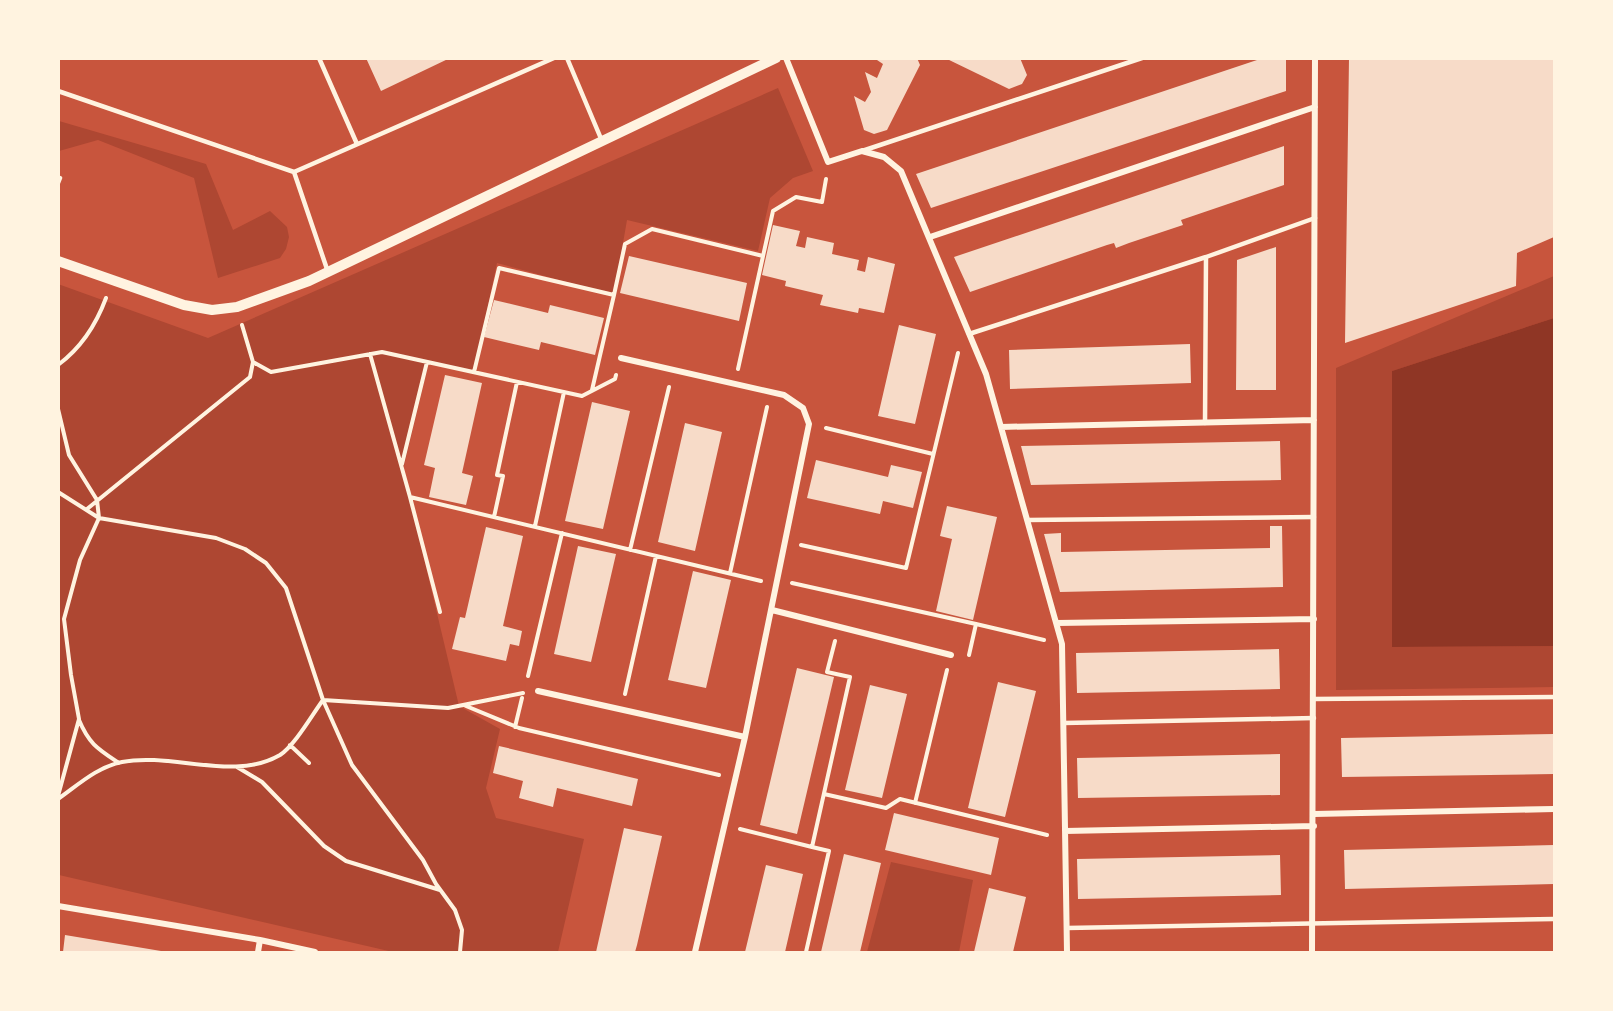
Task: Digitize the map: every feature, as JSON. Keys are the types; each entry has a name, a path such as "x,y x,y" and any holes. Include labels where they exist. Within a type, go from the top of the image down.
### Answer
{"street":[{"path":"58,261 184,305 212,309 237,307 309,281 776,58"},
{"path":"786,58 828,162 862,151 884,157 901,171 986,374 1062,644 1067,952"},
{"path":"1312,952 1315,58"},
{"path":"930,237 1315,108"},
{"path":"621,358 784,395 796,401 803,408 809,424 736,779 695,952"},
{"path":"1001,427 1314,420"},
{"path":"771,610 951,655"},
{"path":"1057,623 1314,619"},
{"path":"538,691 745,737"},
{"path":"1314,814 1554,809"},
{"path":"1065,831 1314,826"},
{"path":"58,906 260,940 315,952"},
{"path":"258,952 260,940"}],"lane":[{"path":"319,58 357,144"},
{"path":"58,91 294,172 554,58"},
{"path":"567,58 602,141"},
{"path":"862,151 1142,58"},
{"path":"294,172 328,272"},
{"path":"970,337 1315,218"},
{"path":"1205,423 1206,257"},
{"path":"1028,520 1314,517"},
{"path":"1314,699 1554,697"},
{"path":"1064,723 1314,718"},
{"path":"1066,928 1554,920"}],"path":[{"path":"735,384 773,211 796,197 822,202 828,162"},
{"path":"592,391 625,244 652,230 763,255"},
{"path":"474,372 499,268 614,295"},
{"path":"58,365 75,352 99,317 113,280"},
{"path":"87,509 250,378 253,362 237,307"},
{"path":"786,541 906,568 959,348 970,337"},
{"path":"253,362 271,372 382,352 582,396 615,379 621,358"},
{"path":"370,354 402,465 440,612"},
{"path":"402,465 427,362"},
{"path":"630,550 673,370"},
{"path":"494,517 503,476 496,475 517,382"},
{"path":"535,526 564,392"},
{"path":"730,573 770,392"},
{"path":"58,409 69,455 97,500 99,518 80,560 64,619 71,675 79,719 86,737 99,750 119,763"},
{"path":"809,424 933,454"},
{"path":"58,492 99,518 216,538 244,549 266,563 286,588 323,700 352,765 423,860 440,890 455,910 462,930 460,952"},
{"path":"410,497 730,573 1062,644"},
{"path":"516,727 562,533"},
{"path":"622,710 656,556"},
{"path":"915,803 951,655 968,658 976,624"},
{"path":"812,847 850,677 827,672 838,627"},
{"path":"323,700 448,708 538,691"},
{"path":"58,797 100,770 119,763 142,759 236,766 264,762 282,754 323,700"},
{"path":"466,705 516,727 736,779"},
{"path":"58,797 79,719"},
{"path":"290,745 309,763"},
{"path":"236,766 262,782 324,846 346,861 440,890"},
{"path":"824,794 886,808 900,799 1065,839"},
{"path":"725,826 829,851 806,952"}],"shaded area":[{"path":"778,88 813,171 793,178 770,198 758,251 627,220 614,295 497,263 474,372 429,362 403,470 459,706 500,729 486,788 496,818 584,839 558,952 393,952 59,875 58,284 208,338"},
{"path":"59,121 206,164 233,230 270,211 287,227 289,237 286,249 280,258 218,278 194,178 98,140 59,151"},
{"path":"1554,276 1554,318 1392,371 1392,647 1554,646 1554,687 1336,690 1336,368"},
{"path":"1554,318 1554,646 1392,647 1392,371"},
{"path":"891,862 973,880 959,952 867,952"}],"building":[{"path":"366,58 450,58 381,91"},
{"path":"874,58 917,58 920,65 887,130 874,134 864,130 854,96 865,102 871,92 865,72 877,78 883,64"},
{"path":"945,58 1020,58 1027,75 1022,84 1009,89"},
{"path":"1263,58 1286,58 1286,91 931,208 916,174"},
{"path":"1349,58 1554,58 1554,237 1517,253 1516,286 1345,343"},
{"path":"1284,146 1284,185 1181,220 1183,225 1116,248 1114,243 1107,245 970,292 954,257"},
{"path":"773,225 800,231 796,246 805,248 807,237 834,243 832,254 859,260 857,270 865,272 868,257 895,264 884,313 859,308 858,313 820,305 823,295 785,286 786,281 762,275"},
{"path":"1276,247 1276,390 1236,390 1237,260"},
{"path":"629,256 747,283 739,321 620,293"},
{"path":"494,300 548,313 550,305 604,318 595,355 541,342 539,350 484,337"},
{"path":"899,325 936,334 915,424 878,416"},
{"path":"1190,344 1191,383 1010,389 1009,350"},
{"path":"445,375 482,383 462,473 473,476 466,505 429,497 435,468 424,465"},
{"path":"592,402 630,411 603,529 565,521"},
{"path":"685,423 722,432 695,551 658,542"},
{"path":"1280,441 1281,480 1031,485 1021,446"},
{"path":"816,460 888,477 891,465 922,472 913,508 883,501 880,514 807,498"},
{"path":"947,506 997,517 973,620 936,611 952,539 940,536"},
{"path":"1270,526 1282,526 1283,587 1060,592 1044,534 1061,533 1061,552 1270,548"},
{"path":"486,527 523,536 503,626 522,631 519,646 510,644 506,661 452,649 460,617 465,618"},
{"path":"578,546 616,554 591,662 554,654"},
{"path":"693,571 731,580 706,688 668,680"},
{"path":"1279,649 1280,689 1077,693 1076,653"},
{"path":"797,668 834,677 797,834 760,825"},
{"path":"998,682 1036,691 1005,817 968,808"},
{"path":"870,685 907,694 882,798 845,790"},
{"path":"1554,734 1554,774 1342,777 1341,738"},
{"path":"499,746 638,779 632,806 557,788 553,807 519,798 523,781 493,773"},
{"path":"1280,754 1280,795 1078,798 1077,758"},
{"path":"894,813 999,838 991,875 885,850"},
{"path":"624,828 662,836 635,952 596,952"},
{"path":"1554,845 1554,884 1345,889 1344,850"},
{"path":"844,854 881,863 860,952 821,952"},
{"path":"1280,855 1281,895 1078,899 1077,859"},
{"path":"766,865 803,874 785,952 745,952"},
{"path":"989,888 1026,897 1013,952 974,952"},
{"path":"65,935 161,951 161,952 63,952"}]}
